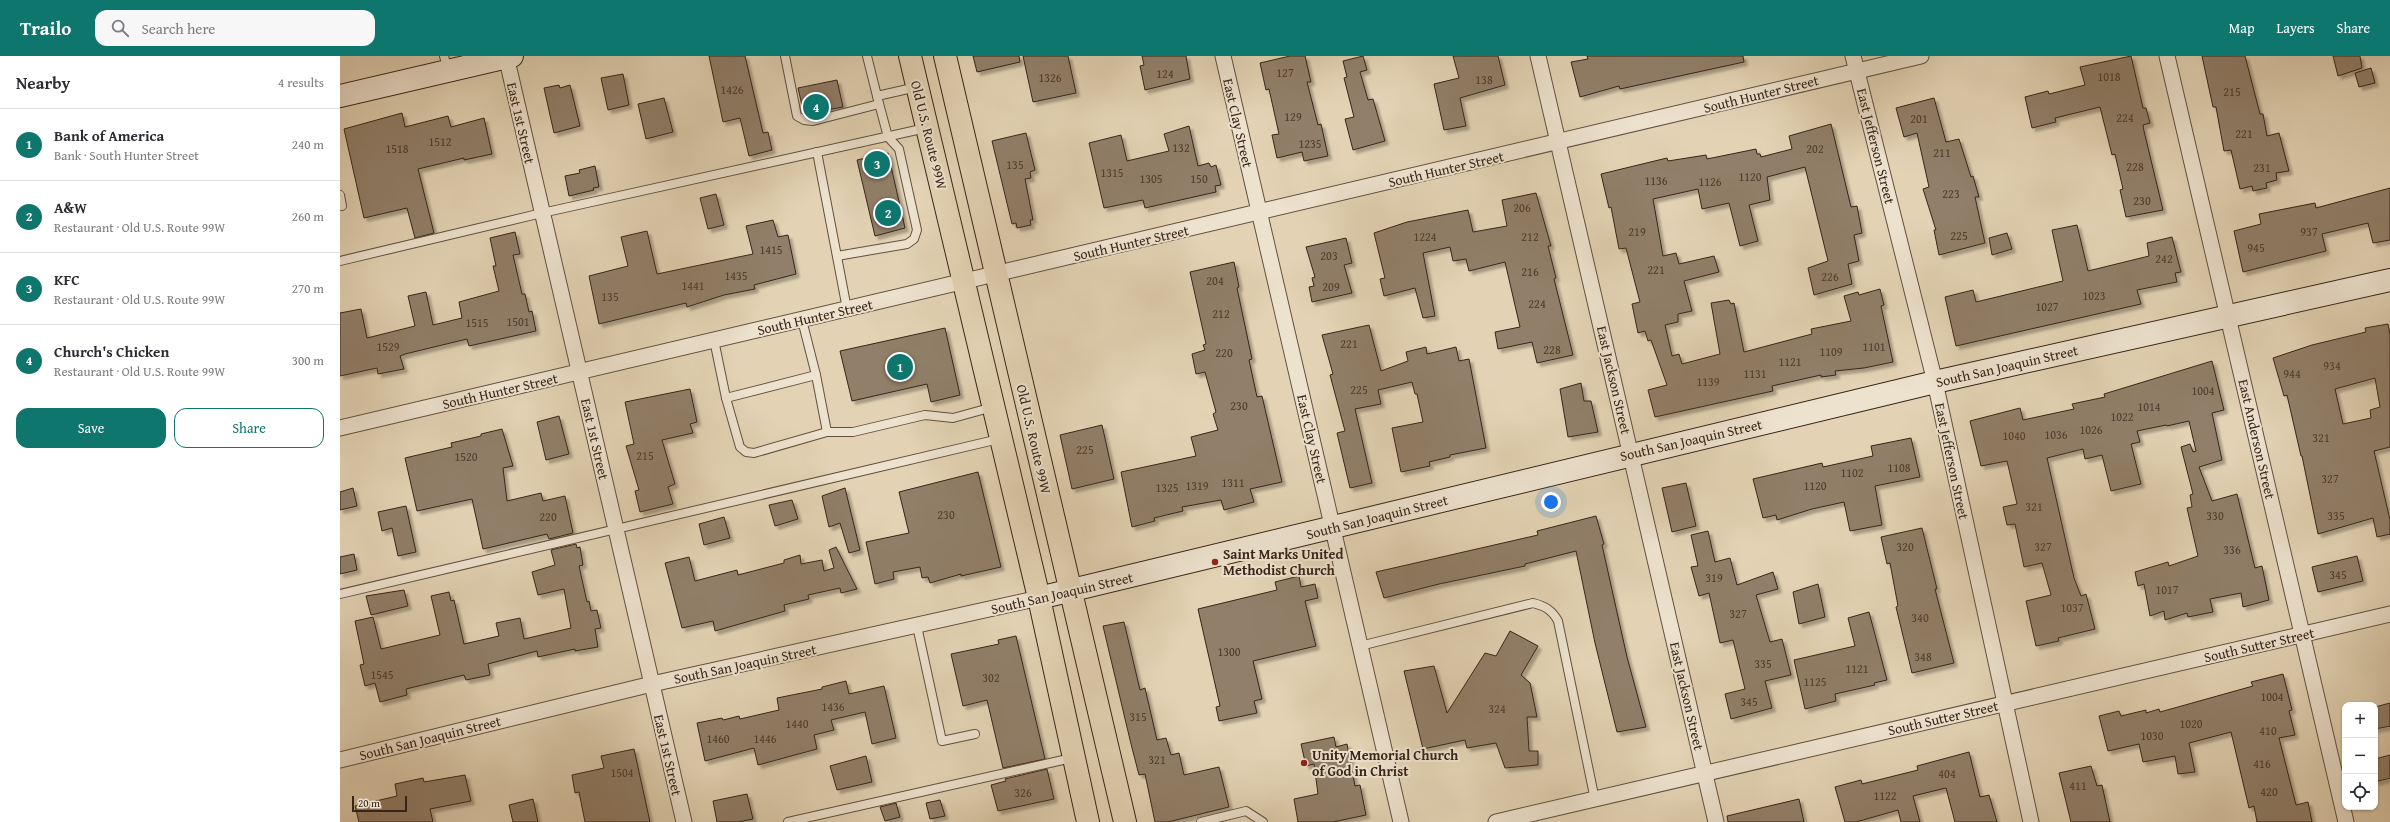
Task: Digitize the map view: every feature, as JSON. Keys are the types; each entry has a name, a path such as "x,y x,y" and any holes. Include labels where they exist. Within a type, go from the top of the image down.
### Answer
{"main road":[{"name":"Old U.S. Route 99W","path":"910,56 965,282 1000,438 1040,598 1072,758 1088,822"},
{"name":"Old U.S. Route 99W","path":"945,56 1125,822"}],"street":[{"path":"340,96 446,64 508,56"},
{"name":"East 1st Street","path":"508,56 542,213 684,822"},
{"name":"East Clay Street","path":"1223,56 1401,822"},
{"name":"East Jackson Street","path":"1538,56 1632,454 1716,822"},
{"name":"South Hunter Street","path":"340,428 1558,143 1855,63 1921,56"},
{"name":"East Anderson Street","path":"2167,56 2229,316 2346,822"},
{"name":"East Jefferson Street","path":"1855,63 1935,382 2003,704 2030,822"},
{"name":"South San Joaquin Street","path":"340,760 652,684 1071,591 1632,454 1935,382 2390,280"},
{"name":"South Sutter Street","path":"1496,822 2390,614"}],"lane":[{"path":"785,56 797,116 804,120 813,121 917,87"},
{"path":"837,256 907,244 914,239 917,230 899,149 888,137 867,56"},
{"path":"340,261 542,213 927,128"},
{"path":"817,152 847,309"},
{"path":"340,195 342,206"},
{"path":"802,320 816,375 828,432"},
{"path":"714,340 726,398 740,448 746,452 754,453 828,432 853,432 925,415 953,418 993,407"},
{"path":"726,398 816,375"},
{"path":"340,594 1000,438"},
{"path":"1360,646 1533,603 1544,606 1553,612 1559,626 1594,800"},
{"path":"917,626 942,741 975,734"},
{"path":"788,822 1072,758"},
{"path":"1200,822 1246,811 1264,822"}],"building":[{"path":"709,56 745,56 763,133 768,132 772,150 749,156 740,118 723,122"},
{"path":"973,56 1019,56 1020,62 977,72"},
{"path":"1023,56 1068,56 1076,93 1033,102"},
{"path":"1142,56 1186,56 1190,79 1145,90 1140,66 1144,65"},
{"path":"1290,56 1305,56 1311,82 1307,82 1318,125 1321,124 1328,156 1304,161 1302,152 1277,158 1272,135 1279,134 1269,89 1266,90 1260,63"},
{"path":"1363,56 1367,70 1360,72 1368,100 1373,99 1385,141 1353,150 1345,119 1354,117 1344,78 1347,77 1343,61"},
{"path":"1453,56 1498,56 1505,85 1460,98 1466,126 1444,130 1434,84 1459,78"},
{"path":"1587,56 1743,56 1744,62 1620,89 1619,86 1580,97 1571,62 1588,59"},
{"path":"2131,56 2143,108 2146,108 2150,123 2143,125 2163,210 2126,217 2120,190 2123,189 2115,154 2112,155 2100,107 2055,118 2056,122 2032,128 2025,97 2048,91 2049,94 2085,85 2080,67"},
{"path":"2202,56 2245,56 2260,114 2263,114 2267,136 2279,133 2289,171 2276,173 2277,180 2266,183 2267,188 2253,191 2252,186 2240,189 2231,150 2224,151 2216,107 2213,107"},
{"path":"2333,56 2360,56 2362,68 2338,76"},
{"path":"2371,68 2375,83 2359,87 2355,73"},
{"path":"623,74 629,105 608,110 601,78"},
{"path":"837,80 843,107 804,114 798,88"},
{"path":"559,85 560,88 570,85 580,126 554,133 544,88"},
{"path":"664,98 673,132 646,139 638,104"},
{"path":"1934,98 1946,142 1959,139 1971,177 1973,176 1979,197 1975,197 1985,243 1939,255 1934,230 1936,230 1923,189 1929,187 1917,133 1904,137 1896,108"},
{"path":"402,113 405,127 448,116 451,127 484,118 492,154 464,160 464,158 418,169 434,233 415,238 407,208 364,218 344,129"},
{"path":"1831,124 1851,207 1857,206 1862,233 1854,235 1859,261 1848,264 1852,284 1814,295 1808,268 1828,261 1805,167 1767,177 1770,200 1749,205 1758,241 1740,246 1729,203 1702,209 1698,189 1653,199 1663,256 1676,253 1679,264 1714,256 1719,272 1684,281 1692,311 1678,314 1678,322 1665,325 1672,356 1679,354 1682,364 1720,354 1711,303 1729,300 1731,304 1734,303 1744,352 1812,334 1811,329 1851,321 1844,296 1858,292 1859,295 1880,289 1884,305 1881,306 1893,362 1864,368 1835,371 1836,375 1821,377 1821,375 1772,386 1773,391 1655,417 1648,390 1667,385 1651,340 1648,341 1645,331 1638,333 1632,304 1640,302 1626,248 1619,249 1611,207 1609,208 1601,174 1667,158 1668,161 1706,155 1707,159 1756,149 1757,154 1760,154 1761,157 1792,149 1789,136"},
{"path":"1189,126 1198,166 1209,163 1211,167 1216,165 1221,185 1215,186 1216,192 1145,208 1143,200 1104,208 1089,143 1121,135 1127,161 1169,151 1164,134"},
{"path":"1026,133 1035,170 1030,172 1031,178 1025,179 1033,220 1030,220 1031,225 1017,228 1016,223 1012,224 992,141"},
{"path":"888,153 905,228 875,236 857,160"},
{"path":"595,166 599,187 593,188 594,190 569,196 565,176 580,173 579,170"},
{"path":"2390,188 2390,240 2373,243 2368,223 2322,234 2326,251 2243,272 2234,231 2261,224 2259,214 2315,203 2316,208"},
{"path":"1536,193 1551,246 1548,246 1556,278 1554,279 1573,355 1537,363 1532,342 1498,349 1495,332 1520,327 1505,262 1469,271 1466,259 1453,261 1450,247 1423,253 1435,316 1423,318 1415,288 1384,296 1380,279 1385,278 1374,233 1407,222 1468,210 1473,232 1507,226 1502,200"},
{"path":"716,194 724,225 708,229 700,198"},
{"path":"773,220 778,237 788,235 796,274 754,285 755,289 724,295 687,307 686,303 599,324 589,276 628,266 621,237 647,231 657,274 753,254 746,226"},
{"path":"2077,225 2088,271 2149,256 2147,243 2172,237 2181,272 2175,273 2177,282 2137,290 2141,304 1956,346 1945,297 1973,290 1976,302 2063,281 2052,230"},
{"path":"515,232 520,254 513,255 522,294 525,294 529,312 532,311 536,331 469,346 467,339 400,356 404,369 378,374 377,368 340,376 340,313 361,309 367,338 415,326 408,296 426,292 433,325 462,318 459,302 499,291 493,266 496,266 490,238"},
{"path":"2007,233 2012,249 1992,255 1989,238"},
{"path":"1346,238 1352,263 1344,265 1352,293 1312,302 1309,287 1314,286 1312,278 1315,277 1306,247"},
{"path":"1234,262 1239,287 1237,288 1252,359 1249,360 1257,397 1262,396 1282,482 1250,489 1254,502 1224,510 1221,500 1182,507 1183,511 1154,518 1155,521 1132,527 1121,472 1196,456 1191,437 1218,430 1213,414 1216,412 1205,372 1196,374 1192,354 1205,350 1203,345 1206,344 1190,272"},
{"path":"2388,324 2390,335 2390,447 2374,451 2390,520 2390,534 2377,537 2373,518 2318,534 2302,456 2287,395 2284,396 2273,358 2312,345 2366,332 2365,328","holes":["2375,378 2380,407 2370,410 2371,418 2343,424 2335,389"]},
{"path":"1369,325 1381,371 1408,361 1406,352 1426,347 1427,354 1456,347 1459,361 1469,359 1486,448 1450,455 1450,457 1429,462 1430,466 1401,472 1392,428 1423,422 1417,394 1415,394 1412,382 1378,390 1381,404 1355,409 1372,483 1350,488 1337,433 1345,431 1330,375 1333,374 1322,335"},
{"path":"945,328 960,395 931,402 927,384 852,401 840,351"},
{"path":"2212,361 2224,410 2212,413 2222,460 2199,467 2212,501 2237,494 2255,568 2262,566 2269,600 2243,607 2241,593 2210,599 2213,612 2188,617 2187,613 2165,620 2164,611 2150,616 2144,584 2138,586 2135,572 2168,562 2169,566 2198,556 2187,508 2192,507 2190,495 2193,494 2181,447 2190,444 2193,452 2196,451 2189,421 2166,425 2137,431 2140,442 2131,444 2141,484 2111,491 2102,455 2085,459 2083,449 2047,458 2074,578 2081,596 2086,594 2095,629 2058,638 2059,641 2036,646 2026,601 2051,595 2042,563 2024,567 2015,524 2007,525 2003,507 2017,504 2007,461 1981,466 1970,421 2020,408 2023,420 2074,409 2072,404 2105,397 2104,394"},
{"path":"1581,383 1584,401 1591,401 1598,432 1568,437 1560,389"},
{"path":"690,389 697,422 690,424 693,433 662,440 675,484 668,487 673,504 640,512 635,491 639,490 626,446 634,444 625,402"},
{"path":"559,416 569,454 546,460 537,422"},
{"path":"1102,425 1114,479 1072,489 1060,435"},
{"path":"502,429 513,466 503,468 507,501 541,493 543,501 565,496 573,533 549,539 547,534 483,549 472,499 417,511 405,458 452,447 451,443"},
{"path":"1911,438 1920,477 1875,486 1882,525 1850,531 1844,502 1812,509 1777,520 1776,515 1763,518 1753,479 1822,463 1823,467 1873,456 1871,446"},
{"path":"978,472 1001,567 961,576 961,574 930,583 928,577 922,578 920,567 893,572 894,579 875,584 866,542 909,533 899,492"},
{"path":"1686,483 1696,526 1672,532 1662,488"},
{"path":"353,488 357,506 340,510 340,492"},
{"path":"845,488 860,550 849,553 840,523 829,527 822,496"},
{"path":"792,500 798,519 775,526 769,505"},
{"path":"406,506 416,552 398,556 392,528 382,531 378,512"},
{"path":"1596,516 1604,544 1602,545 1627,657 1646,727 1617,732 1595,643 1576,551 1525,564 1525,566 1439,584 1384,598 1376,572 1538,535 1537,531"},
{"path":"724,517 730,538 704,545 699,524"},
{"path":"1922,528 1937,589 1935,589 1954,663 1912,673 1896,607 1898,606 1890,563 1887,564 1881,537"},
{"path":"1708,531 1715,562 1730,558 1737,585 1773,572 1778,589 1756,595 1770,642 1782,639 1791,675 1765,681 1772,708 1731,719 1725,694 1745,689 1733,640 1720,643 1709,593 1699,596 1691,567 1698,566 1691,535"},
{"path":"576,544 577,548 580,547 583,565 579,566 587,602 589,601 591,611 597,610 601,628 595,629 598,647 575,651 575,649 538,657 537,651 488,664 490,675 466,680 464,675 406,689 407,695 380,702 375,683 365,686 360,665 364,664 355,621 373,617 381,649 440,635 431,596 449,592 451,601 454,600 464,644 499,636 496,623 520,618 524,639 571,628 564,589 538,595 532,572 555,565 551,550"},
{"path":"836,547 857,589 841,593 840,588 808,595 809,599 784,605 785,611 715,631 713,621 682,628 665,563 689,557 695,581 737,570 738,575 784,563 784,560 800,555 801,564 822,560 824,571 834,568 829,550"},
{"path":"354,554 357,570 340,574 340,557"},
{"path":"2357,556 2363,581 2318,592 2312,567"},
{"path":"1299,576 1301,587 1315,584 1318,598 1305,601 1316,646 1253,661 1262,699 1254,701 1257,713 1219,721 1216,707 1220,706 1198,609 1277,590 1275,582"},
{"path":"1818,584 1825,617 1799,624 1793,592"},
{"path":"404,590 408,606 371,615 366,596"},
{"path":"1869,612 1887,680 1874,683 1875,685 1835,694 1836,701 1805,709 1794,660 1855,646 1848,618"},
{"path":"1124,622 1140,690 1145,688 1157,740 1166,738 1171,755 1179,753 1184,775 1219,767 1229,807 1168,822 1155,822 1145,774 1139,775 1103,626"},
{"path":"1510,631 1538,646 1521,675 1530,683 1537,717 1527,717 1529,751 1538,751 1538,765 1505,768 1496,743 1467,748 1465,740 1423,749 1404,671 1434,666 1447,713 1485,653 1496,656"},
{"path":"1016,636 1045,759 1003,768 987,700 963,706 951,654 999,644 998,640"},
{"path":"2283,674 2292,710 2289,711 2295,735 2279,738 2296,805 2308,802 2312,822 2257,822 2254,806 2249,808 2231,732 2189,743 2195,772 2178,774 2175,756 2143,762 2139,744 2108,751 2099,716 2119,711 2121,716 2146,710 2146,713 2159,709 2160,712 2253,686 2251,682"},
{"path":"846,681 849,694 884,686 896,738 872,744 865,712 831,720 834,730 814,735 817,749 758,765 754,748 705,761 697,723 722,718 723,720 739,716 740,719 779,710 777,698 822,689 822,687"},
{"path":"2390,703 2390,726 2378,728 2378,706"},
{"path":"1334,737 1336,747 1347,744 1355,786 1360,785 1366,815 1333,822 1298,822 1294,799 1318,794 1314,764 1306,766 1301,744"},
{"path":"634,749 650,822 585,822 579,792 575,793 572,775 604,768 601,756"},
{"path":"1969,752 1980,797 1989,795 1997,822 1955,822 1946,788 1913,796 1920,822 1901,822 1898,810 1856,822 1845,822 1835,787 1861,780 1862,784 1918,770 1917,766"},
{"path":"2390,755 2390,778 2378,781 2378,758"},
{"path":"866,756 872,782 837,790 830,766"},
{"path":"2091,766 2097,786 2102,785 2110,822 2071,822 2059,773"},
{"path":"1047,769 1054,799 998,811 991,785 1006,781 1005,779"},
{"path":"465,775 471,801 430,809 433,822 359,822 355,806 397,796 395,784 423,778 424,782"},
{"path":"747,794 753,819 738,822 717,822 713,801"},
{"path":"533,799 538,822 513,822 509,805"},
{"path":"1799,799 1804,822 1728,822 1727,816"},
{"path":"940,800 945,816 930,819 926,803"},
{"path":"896,803 900,817 885,821 880,807"}],"place":[{"name":"Church's Chicken","path":"816,107"},
{"name":"KFC","path":"877,164"},
{"name":"A&W","path":"888,213"},
{"name":"Bank of America","path":"900,367"},
{"name":"Saint Marks United Methodist Church","path":"1215,562"},
{"name":"Unity Memorial Church of God in Christ","path":"1304,763"}]}
